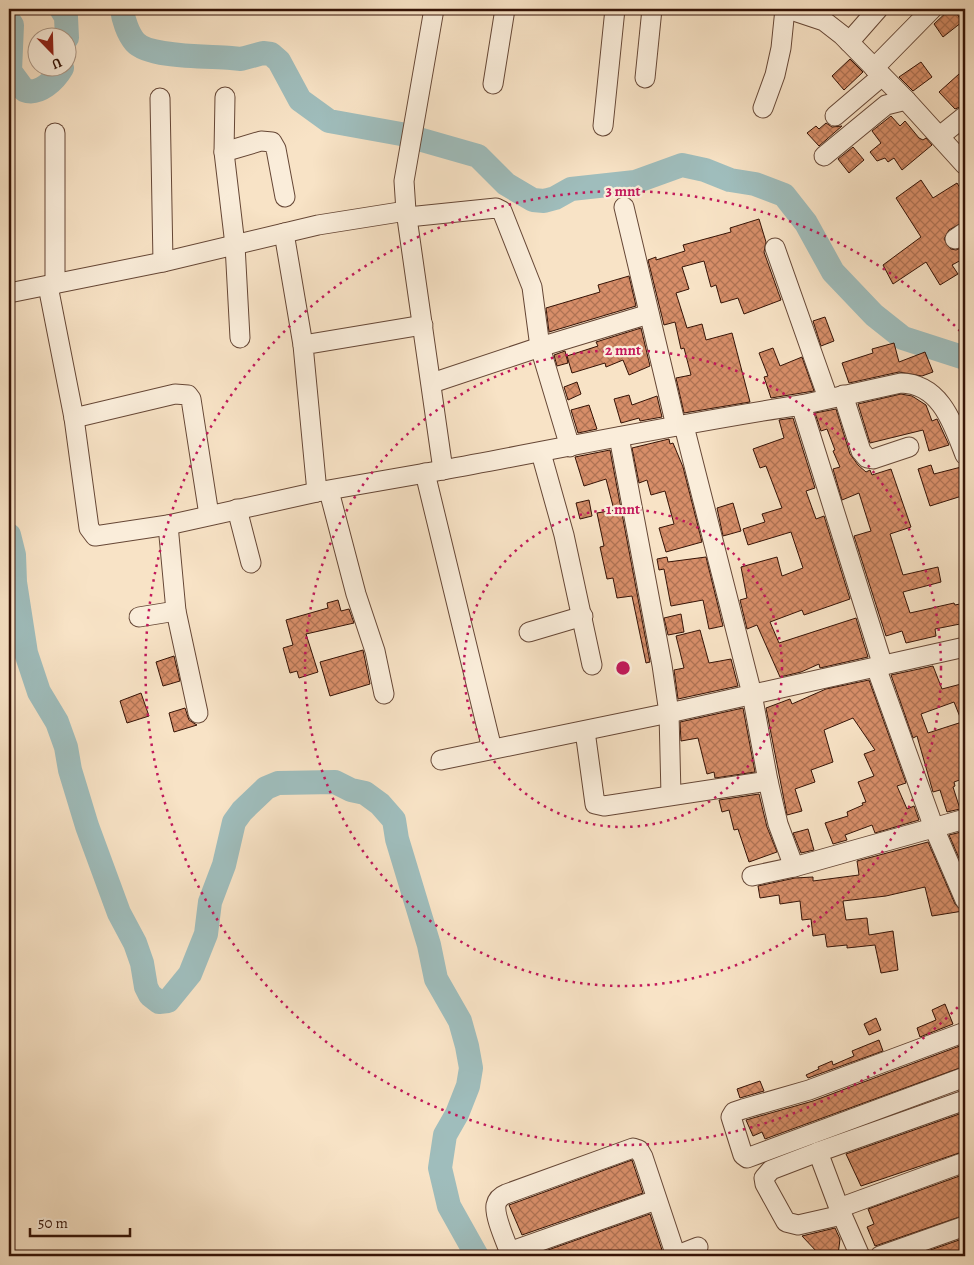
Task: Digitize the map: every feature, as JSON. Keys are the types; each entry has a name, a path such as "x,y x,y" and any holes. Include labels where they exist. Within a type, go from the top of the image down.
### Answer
{"street":[{"path":"434,9 404,180 407,214 444,470"},
{"path":"493,84 505,9"},
{"path":"603,126 614,9"},
{"path":"646,78 652,9"},
{"path":"763,108 775,75 791,9 824,22 849,42 940,136 965,165"},
{"path":"849,42 878,9"},
{"path":"835,116 878,72 932,9"},
{"path":"225,97 224,152 235,245 240,338"},
{"path":"160,98 163,262"},
{"path":"824,156 886,105 906,100"},
{"path":"940,136 965,116"},
{"path":"55,133 51,285 74,418 89,528 98,537 168,526 237,509 541,453 719,417 801,405 901,383 911,383 931,392 945,408 965,455"},
{"path":"224,152 261,141 272,142 276,149 285,197"},
{"path":"624,207 649,314 752,694 778,824 794,867"},
{"path":"9,293 163,262 284,233 407,214 496,208 502,211 532,287 540,347 570,447"},
{"path":"284,233 304,345 323,492 375,651 384,694"},
{"path":"775,248 860,451 867,458 873,459 909,447"},
{"path":"432,383 540,347 649,314"},
{"path":"304,345 423,325"},
{"path":"74,418 175,394 188,396 191,399 209,515"},
{"path":"801,405 880,666 934,828 965,900"},
{"path":"619,437 662,665 669,713 671,795"},
{"path":"541,453 564,535 583,616 592,665"},
{"path":"425,473 492,750"},
{"path":"237,509 250,563"},
{"path":"168,526 176,611 198,713"},
{"path":"139,617 176,611"},
{"path":"529,632 583,616"},
{"path":"441,760 669,713 965,647"},
{"path":"585,731 595,804 604,806 768,781"},
{"path":"752,876 794,867 965,819"},
{"path":"965,1032 809,1090 734,1112 731,1117 743,1155 747,1158 965,1077"},
{"path":"965,1100 771,1170 764,1178 765,1184 786,1222 798,1225 840,1212 965,1162"},
{"path":"656,1200 510,1254 496,1208 499,1198 506,1194 636,1149 643,1157 676,1256 698,1247"},
{"path":"818,1152 840,1212 860,1256"},
{"path":"880,1256 965,1226"}],"building":[{"path":"950,9 954,9 962,22 943,37 934,24"},
{"path":"850,59 863,72 844,90 832,76"},
{"path":"921,62 932,77 913,91 899,77"},
{"path":"959,74 965,81 965,105 955,109 939,92"},
{"path":"891,116 900,126 905,121 919,138 923,140 926,138 932,145 902,170 894,158 888,162 885,158 877,161 870,152 881,143 872,131"},
{"path":"826,123 832,127 842,126 819,146 807,133 816,126 819,129"},
{"path":"853,147 864,160 849,173 838,159"},
{"path":"921,180 933,198 957,183 965,196 965,221 949,230 944,239 951,249 956,250 965,246 965,258 952,265 958,274 940,285 926,262 893,284 883,265 921,237 896,198"},
{"path":"759,219 766,242 764,252 781,300 744,314 738,298 721,303 716,285 711,287 704,261 682,267 689,289 676,293 687,328 702,324 706,340 732,333 750,402 684,413 676,378 691,375 684,348 681,349 675,322 664,325 648,260 656,257 656,260 685,251 683,245 731,232 730,228"},
{"path":"629,276 636,306 549,332 546,308 600,292 598,285"},
{"path":"825,317 834,341 821,346 813,321"},
{"path":"641,328 650,366 629,375 623,360 606,367 605,363 572,373 567,356 598,346 596,342"},
{"path":"894,343 899,362 925,352 933,372 922,376 899,372 849,383 842,363 873,353 872,349"},
{"path":"773,348 780,366 802,357 814,391 771,398 764,377 768,376 759,353"},
{"path":"565,351 568,363 557,366 554,355"},
{"path":"577,382 581,394 568,400 564,387"},
{"path":"901,394 912,396 926,405 932,421 937,419 949,445 929,451 923,430 870,443 858,404"},
{"path":"629,395 632,405 657,396 662,417 640,421 639,418 621,423 614,399"},
{"path":"589,405 597,429 578,433 571,410"},
{"path":"836,409 850,454 858,465 866,472 870,470 872,475 891,469 911,527 890,534 903,575 938,567 941,582 903,592 910,613 954,603 955,605 965,603 965,623 935,629 936,636 906,643 902,631 886,636 854,536 871,531 859,493 842,500 833,469 840,467 833,451 835,450 827,429 821,431 815,413"},
{"path":"793,418 815,488 806,491 816,519 824,516 850,599 804,615 802,610 770,622 779,643 856,618 868,657 820,668 819,664 801,672 780,677 757,625 747,629 740,600 747,598 741,567 777,557 782,576 803,568 791,532 748,545 743,529 765,522 762,514 782,508 766,466 760,468 753,449 784,438 779,420"},
{"path":"669,439 670,444 673,443 683,467 702,542 666,552 659,528 674,524 665,491 651,495 647,480 639,483 632,448"},
{"path":"610,450 650,662 646,663 632,596 617,598 613,578 607,579 600,547 604,546 597,513 614,510 606,479 584,486 575,457"},
{"path":"931,465 934,474 965,466 965,495 930,506 918,469"},
{"path":"589,500 592,516 580,519 576,503"},
{"path":"733,503 741,531 723,536 717,508"},
{"path":"667,557 668,562 706,557 723,626 709,629 703,600 671,606 664,569 659,570 657,559"},
{"path":"338,600 341,611 349,609 354,623 306,634 318,672 299,678 297,671 290,673 283,648 293,645 286,620 328,608 327,603"},
{"path":"681,614 684,632 668,635 664,618"},
{"path":"700,630 709,663 731,659 738,686 678,699 674,670 684,668 676,636"},
{"path":"363,650 370,684 330,696 320,662"},
{"path":"174,656 180,681 163,686 156,662"},
{"path":"933,666 942,689 965,683 965,778 954,782 955,786 953,787 960,809 947,812 940,790 933,792 917,736 913,738 891,675","holes":["954,702 962,722 928,733 921,714"]},
{"path":"869,680 906,783 897,786 907,809 914,806 919,820 875,833 872,825 845,835 847,840 833,844 825,823 848,816 847,812 866,802 858,782 874,776 864,754 875,750 853,718 824,730 833,762 811,770 815,782 795,789 802,811 787,815 766,708 790,699 792,704 826,689"},
{"path":"141,693 149,716 127,723 120,701"},
{"path":"185,708 189,720 197,725 174,732 169,713"},
{"path":"743,708 755,772 715,778 714,772 707,774 698,738 681,741 680,722"},
{"path":"759,794 767,827 777,852 749,862 738,829 734,830 729,810 722,812 719,800"},
{"path":"808,829 814,850 801,853 793,833"},
{"path":"965,831 965,872 949,835"},
{"path":"928,842 955,904 963,911 932,916 925,887 886,896 843,901 846,920 867,918 869,935 893,931 898,970 881,973 875,945 847,948 847,945 827,947 825,934 813,936 811,919 802,920 800,901 780,904 779,895 760,898 758,886 795,878 813,877 813,881 859,875 857,861"},
{"path":"945,1004 953,1024 920,1037 917,1028 936,1020 932,1010"},
{"path":"876,1018 881,1030 869,1035 864,1024"},
{"path":"879,1040 883,1051 808,1078 806,1075 832,1061 833,1065 854,1056 852,1051"},
{"path":"965,1044 965,1066 765,1139 762,1132 753,1136 746,1120 813,1101"},
{"path":"760,1081 764,1091 740,1098 737,1089"},
{"path":"965,1112 965,1151 861,1186 846,1154"},
{"path":"632,1160 643,1193 522,1235 509,1205"},
{"path":"965,1174 965,1215 875,1246 867,1227 874,1224 868,1209"},
{"path":"650,1214 664,1256 531,1256"},
{"path":"835,1228 840,1239 838,1255 818,1253 802,1236"},
{"path":"965,1238 965,1256 913,1256"}],"waterway":[{"path":"61,9 66,17 67,28"},
{"path":"122,9 130,35 142,47 166,54 241,59 263,53 271,54 279,61 300,100 329,121 401,134 478,156 506,184 533,200 544,201 555,198 571,189 635,182 682,165 705,170 730,180 755,184 784,195 806,223 833,272 874,315 903,338 965,358"},
{"path":"9,21 12,25 10,71 24,90 35,91 41,89 54,78"},
{"path":"9,535 14,555 15,582 26,653 39,692 57,722 66,747 70,770 87,826 119,913 135,943 142,963 146,987 150,995 159,1002 168,1001 190,974 206,934 210,902 224,865 234,822 242,811 266,788 278,783 335,782 351,790 365,793 380,804 394,820 397,839 429,945 436,979 460,1021 467,1046 471,1068 468,1086 457,1114 445,1135 440,1168 449,1206 477,1256"}]}
